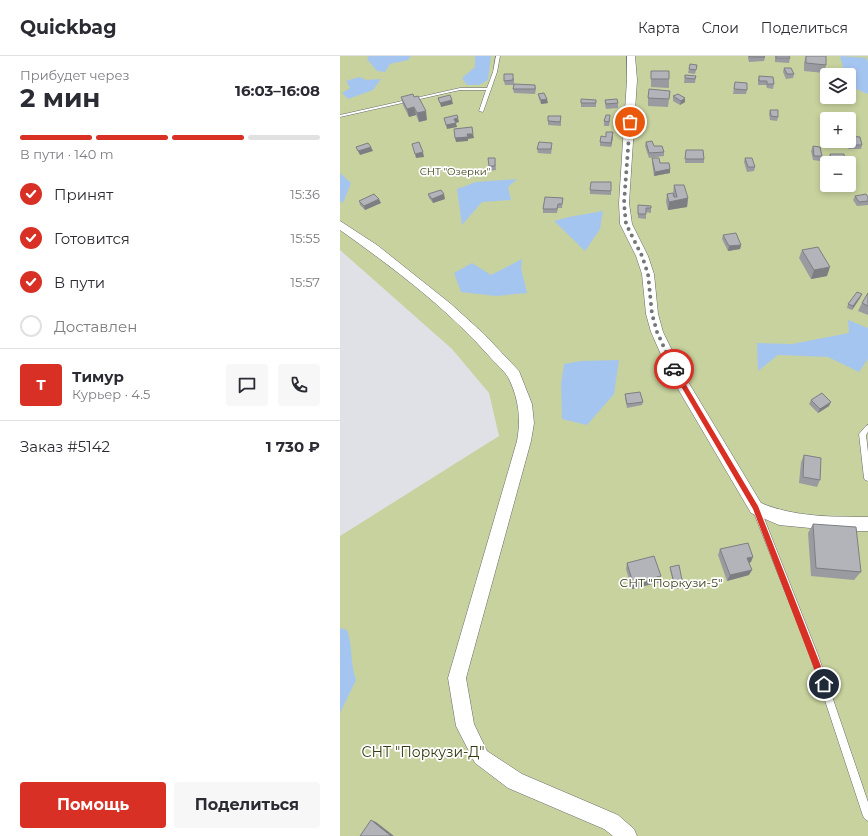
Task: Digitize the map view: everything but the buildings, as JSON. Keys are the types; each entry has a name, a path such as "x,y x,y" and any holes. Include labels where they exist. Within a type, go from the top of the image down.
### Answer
{"street":[{"path":"631,56 632,80 624,203 626,224 642,256 648,274 652,314 657,332 678,377 756,508 779,518 842,524 868,524"},
{"path":"340,225 374,248 447,307 480,337 514,375 525,404 527,423 524,441 457,678 465,726 482,757 515,781 611,822 627,836"}],"lane":[{"path":"481,111 495,72 498,56"},
{"path":"340,116 460,89 489,89"},
{"path":"868,428 862,434 868,478"},
{"path":"756,508 814,655 868,816"}],"green space":[{"path":"340,56 868,56 868,836 340,836 340,536 499,436 489,393 452,349 340,250"}],"water":[{"path":"369,56 411,56 408,60 390,64 385,72 377,71 367,59"},
{"path":"475,56 491,56 488,80 479,85 467,85 462,78 475,67"},
{"path":"840,56 866,58 868,62 868,94 856,89 856,68 842,68 843,67"},
{"path":"359,77 367,80 381,79 373,90 348,99 342,93 350,88 346,81"},
{"path":"340,173 351,183 343,203 340,201"},
{"path":"517,179 508,187 511,200 482,202 462,225 457,189 476,182"},
{"path":"603,211 600,229 585,251 554,221 569,217"},
{"path":"522,259 521,268 527,293 496,296 461,292 454,273 472,263 491,275"},
{"path":"848,320 868,328 868,359 859,372 828,357 778,355 758,371 757,343 792,344 849,333"},
{"path":"619,360 614,394 587,425 562,419 561,384 564,364 581,361"},
{"path":"340,628 347,630 349,636 356,680 340,713"}],"way so far":[{"path":"630,122 624,203 626,224 642,256 648,274 652,314 657,332 674,369"}],"route":[{"path":"674,369 756,508 824,684"}],"park label":[{"name":"СНТ \"Озерки\"","path":"455,171"},
{"name":"СНТ \"Поркузи-5\"","path":"671,582"},
{"name":"СНТ \"Поркузи-Д\"","path":"423,752"}]}
